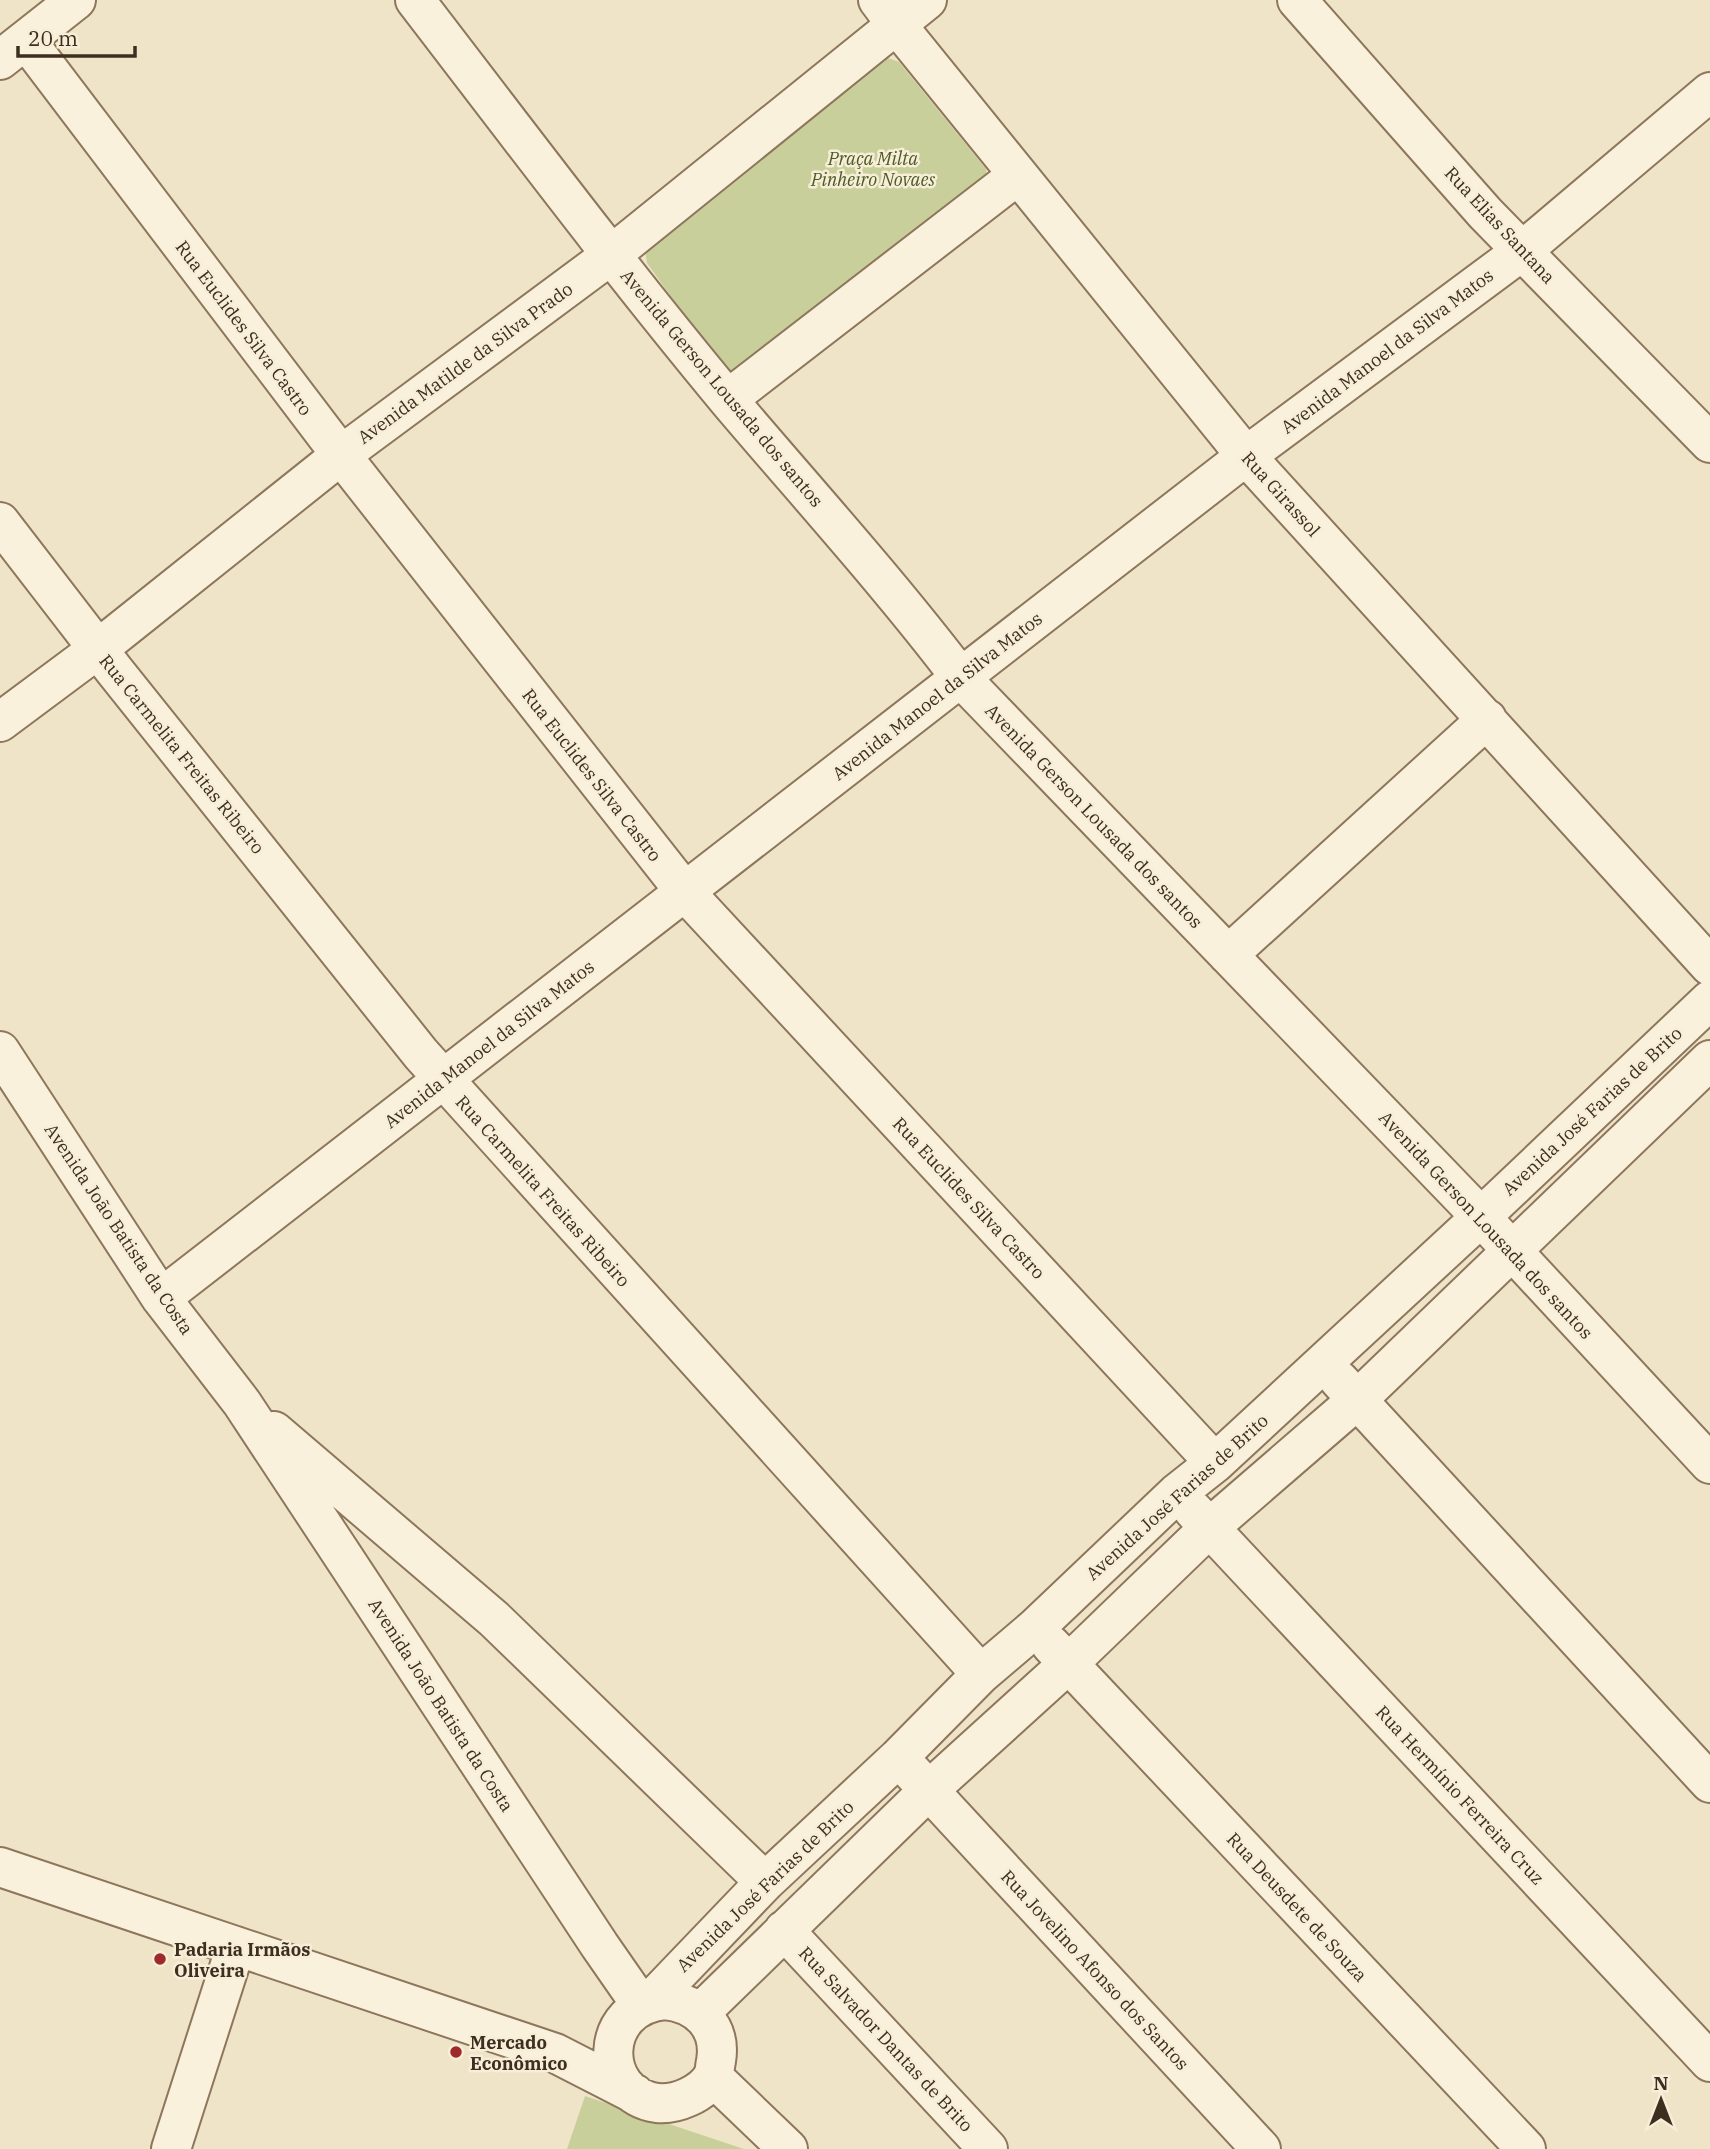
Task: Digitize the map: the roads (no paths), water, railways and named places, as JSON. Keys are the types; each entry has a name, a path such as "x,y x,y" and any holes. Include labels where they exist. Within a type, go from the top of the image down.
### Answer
{"street":[{"path":"13,50 76,0"},
{"name":"Avenida Gerson Lousada dos santos","path":"415,0 611,255 728,399 924,628 961,678 1481,1217 1710,1464"},
{"name":"Avenida Matilde da Silva Prado","path":"0,722 98,649 341,455 611,255 887,12 928,0"},
{"name":"Rua Elias Santana","path":"1297,0 1485,213 1710,443"},
{"name":"Rua Girassol","path":"887,12 1246,456 1710,967"},
{"name":"Rua Euclides Silva Castro","path":"13,50 341,455 685,892 1215,1463"},
{"name":"Avenida Manoel da Silva Matos","path":"162,1298 1246,456 1522,251 1710,92"},
{"path":"728,399 1018,175"},
{"name":"Rua Carmelita Freitas Ribeiro","path":"0,522 98,649 443,1080 981,1674"},
{"path":"1228,955 1487,719"},
{"name":"Avenida José Farias de Brito","path":"646,2003 765,1882 898,1758 981,1674 1035,1628 1177,1493 1215,1463 1324,1363 1710,1000"},
{"name":"Avenida João Batista da Costa","path":"0,1051 162,1298 242,1404 592,1934 646,2003"},
{"path":"700,2013 929,1790 1068,1664 1209,1528 1357,1400 1710,1060"},
{"path":"1324,1363 1710,1783"},
{"name":"Avenida João Batista da Costa","path":"242,1404 494,1619 765,1882"},
{"name":"Rua Hermínio Ferreira Cruz","path":"1177,1493 1710,2062"},
{"name":"Rua Deusdete de Souza","path":"1035,1628 1526,2149"},
{"name":"Rua Jovelino Afonso dos Santos","path":"898,1758 1261,2149"},
{"path":"0,1867 555,2053 635,2094 657,2103 680,2101 700,2090 713,2077 717,2053 715,2039 700,2013 677,2001 646,2003 630,2012 616,2033 613,2061 625,2085 635,2094"},
{"name":"Rua Salvador Dantas de Brito","path":"784,1930 988,2149"},
{"path":"171,2149 236,1946"},
{"path":"555,2053 587,2046 616,2033"},
{"path":"713,2077 788,2149"}],"place":[{"name":"Padaria Irmãos Oliveira","path":"160,1959"},
{"name":"Mercado Econômico","path":"456,2052"}],"park label":[{"name":"Praça Milta Pinheiro Novaes","path":"873,168"}]}
